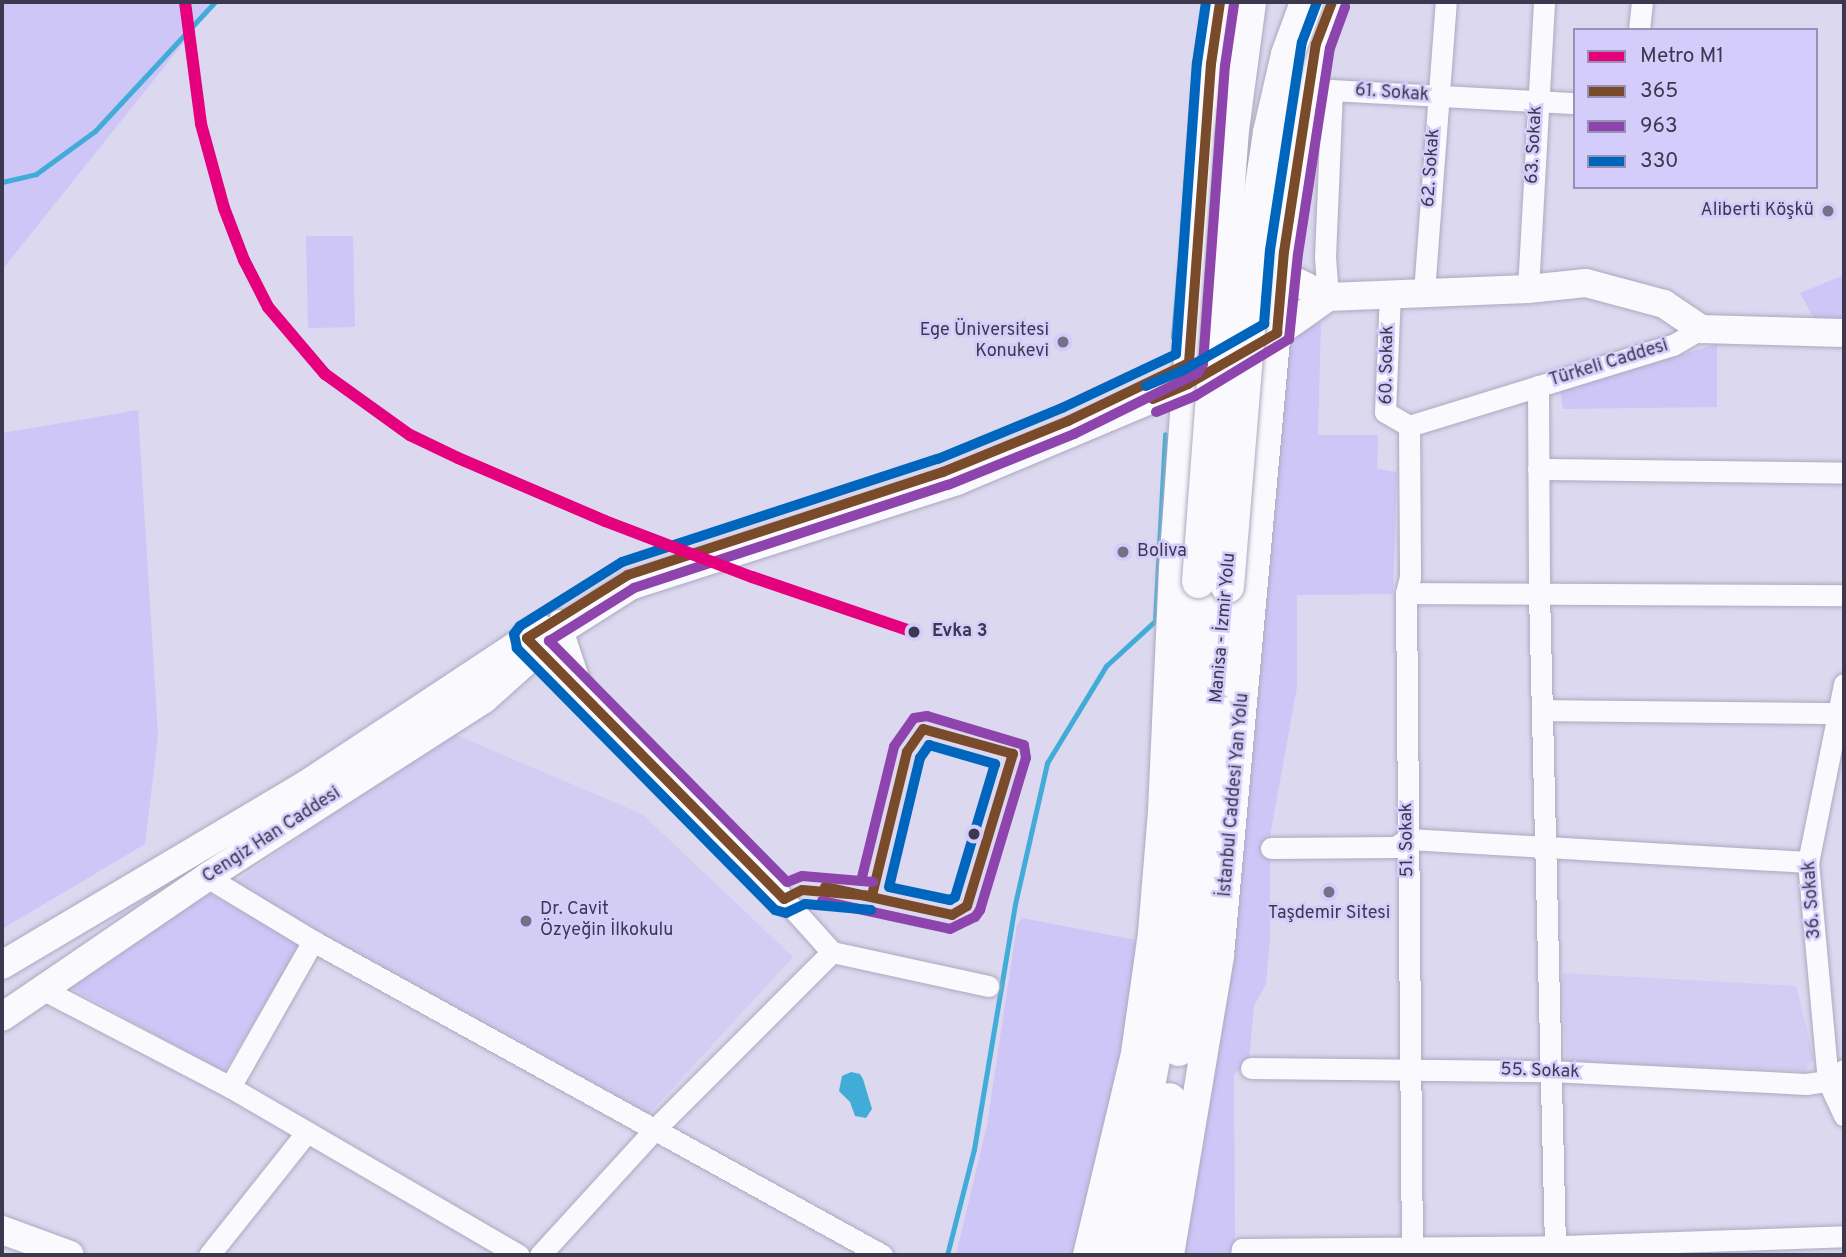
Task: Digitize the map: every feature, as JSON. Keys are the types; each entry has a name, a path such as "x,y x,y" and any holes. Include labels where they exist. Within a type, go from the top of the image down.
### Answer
{"highway":[{"name":"Manisa - İzmir Yolu","path":"1143,1255 1195,937 1209,821 1213,583 1231,137 1249,2"},
{"name":"Manisa - İzmir Yolu","path":"1117,1255 1155,1048 1171,932 1269,132 1287,54 1306,2"}],"main road":[{"path":"1087,1255 1135,1053 1152,933 1162,811 1173,568 1211,64 1220,2"},
{"name":"İstanbul Caddesi Yan Yolu","path":"1170,1255 1220,955 1282,275 1316,44 1332,2"},
{"path":"1282,275 1328,297 1528,289 1586,283 1664,304 1701,329 1844,333"},
{"path":"532,645 628,575 943,472 1188,373 1277,333 1328,297"},
{"name":"Cengiz Han Caddesi","path":"2,1017 207,877 484,699 532,645"},
{"name":"Cengiz Han Caddesi","path":"2,965 307,784 532,645"},
{"path":"2,1230 69,1255"}],"street":[{"name":"62. Sokak","path":"1424,292 1446,2"},
{"name":"63. Sokak","path":"1528,289 1544,2"},
{"path":"1639,28 1642,2"},
{"name":"61. Sokak","path":"1328,297 1325,257 1332,90 1573,103"},
{"name":"60. Sokak","path":"1390,293 1385,412 1409,426"},
{"name":"Türkeli Caddesi","path":"1409,426 1673,345 1701,329"},
{"name":"Türkeli Caddesi","path":"1538,386 1539,592 1551,1071 1562,1249"},
{"name":"51. Sokak","path":"1409,426 1410,577 1406,593 1412,1250"},
{"path":"1538,469 1844,473"},
{"path":"1406,593 1844,595"},
{"path":"559,624 584,694"},
{"path":"532,645 584,694 784,899 832,952 988,986"},
{"name":"36. Sokak","path":"1844,684 1808,862 1836,1075 1844,1116"},
{"path":"1543,710 1837,713"},
{"path":"1270,848 1395,847 1408,839 1808,862"},
{"path":"207,877 313,941 882,1255"},
{"path":"230,1087 313,941"},
{"path":"540,1255 656,1128 832,952"},
{"path":"44,990 230,1087 519,1255"},
{"name":"55. Sokak","path":"1251,1068 1551,1071 1806,1084 1836,1075"},
{"path":"209,1255 307,1132"},
{"path":"1241,1252 1763,1248 1844,1236"}],"shaded area":[{"path":"2,2 216,2 2,270"},
{"path":"306,236 353,236 355,327 308,328"},
{"path":"1844,275 1844,323 1816,322 1800,293"},
{"path":"1321,322 1318,435 1378,435 1377,469 1397,472 1393,594 1297,595 1297,687 1270,836 1270,938 1266,984 1254,1006 1249,1061 1234,1075 1235,1255 1182,1255 1285,331"},
{"path":"1717,344 1717,407 1563,409 1560,390"},
{"path":"138,410 158,736 145,844 2,929 2,433"},
{"name":"Dr. Cavit Özyeğin İlkokulu","path":"447,731 642,814 793,957 649,1114 232,885"},
{"path":"205,891 301,944 224,1072 69,987"},
{"path":"1022,918 1136,940 1126,1046 1081,1255 956,1255 987,1125 1017,925"},
{"path":"1562,973 1796,986 1814,1058 1805,1071 1566,1062"}],"water":[{"path":"851,1072 860,1074 863,1079 872,1109 866,1118 855,1116 850,1102 839,1091 842,1076"}],"waterway":[{"path":"2,182 36,174 95,131 215,2"},
{"path":"1201,36 1204,2"},
{"path":"1182,231 1190,154"},
{"path":"1173,337 1179,269"},
{"path":"947,1255 974,1149 1015,904 1047,763 1106,666 1155,621 1165,434"}],"metro line":[{"name":"M1","path":"185,2 201,124 224,208 244,260 268,307 325,374 410,435 458,458 605,521 752,577 914,632"}],"transit line":[{"name":"330","path":"871,910 805,904 786,913 775,910 517,648 514,634 520,626 622,562 938,459 1062,408 1176,354 1197,63 1206,2"},
{"name":"365","path":"872,896 802,890 784,899 527,638 628,575 943,472 1068,421 1189,363 1211,64 1220,2"},
{"name":"330","path":"1146,386 1182,371 1264,324 1270,250 1302,42 1317,2"},
{"name":"365","path":"1153,399 1188,384 1277,333 1284,252 1316,44 1332,2"},
{"name":"963","path":"873,882 802,876 787,882 549,641 634,588 948,485 1074,434 1198,373 1203,364 1225,66 1234,4"},
{"name":"963","path":"1156,412 1195,396 1289,339 1298,254 1330,48 1345,7"},
{"name":"963","path":"822,901 950,929 975,917 980,910 1026,758 1024,745 927,716 914,718 894,747 861,881"},
{"name":"365","path":"825,887 952,915 967,906 1013,754 923,729 907,752 872,896"},
{"name":"330","path":"929,745 995,764 955,897 950,900 889,887 920,758 929,745"}],"place":[{"name":"Aliberti Köşkü","path":"1828,211"},
{"name":"Ege Üniversitesi Konukevi","path":"1063,342"},
{"name":"Boliva","path":"1123,552"},
{"name":"Evka 3","path":"914,632"},
{"name":"Taşdemir Sitesi","path":"1329,892"},
{"name":"Dr. Cavit Özyeğin İlkokulu","path":"526,921"}]}
